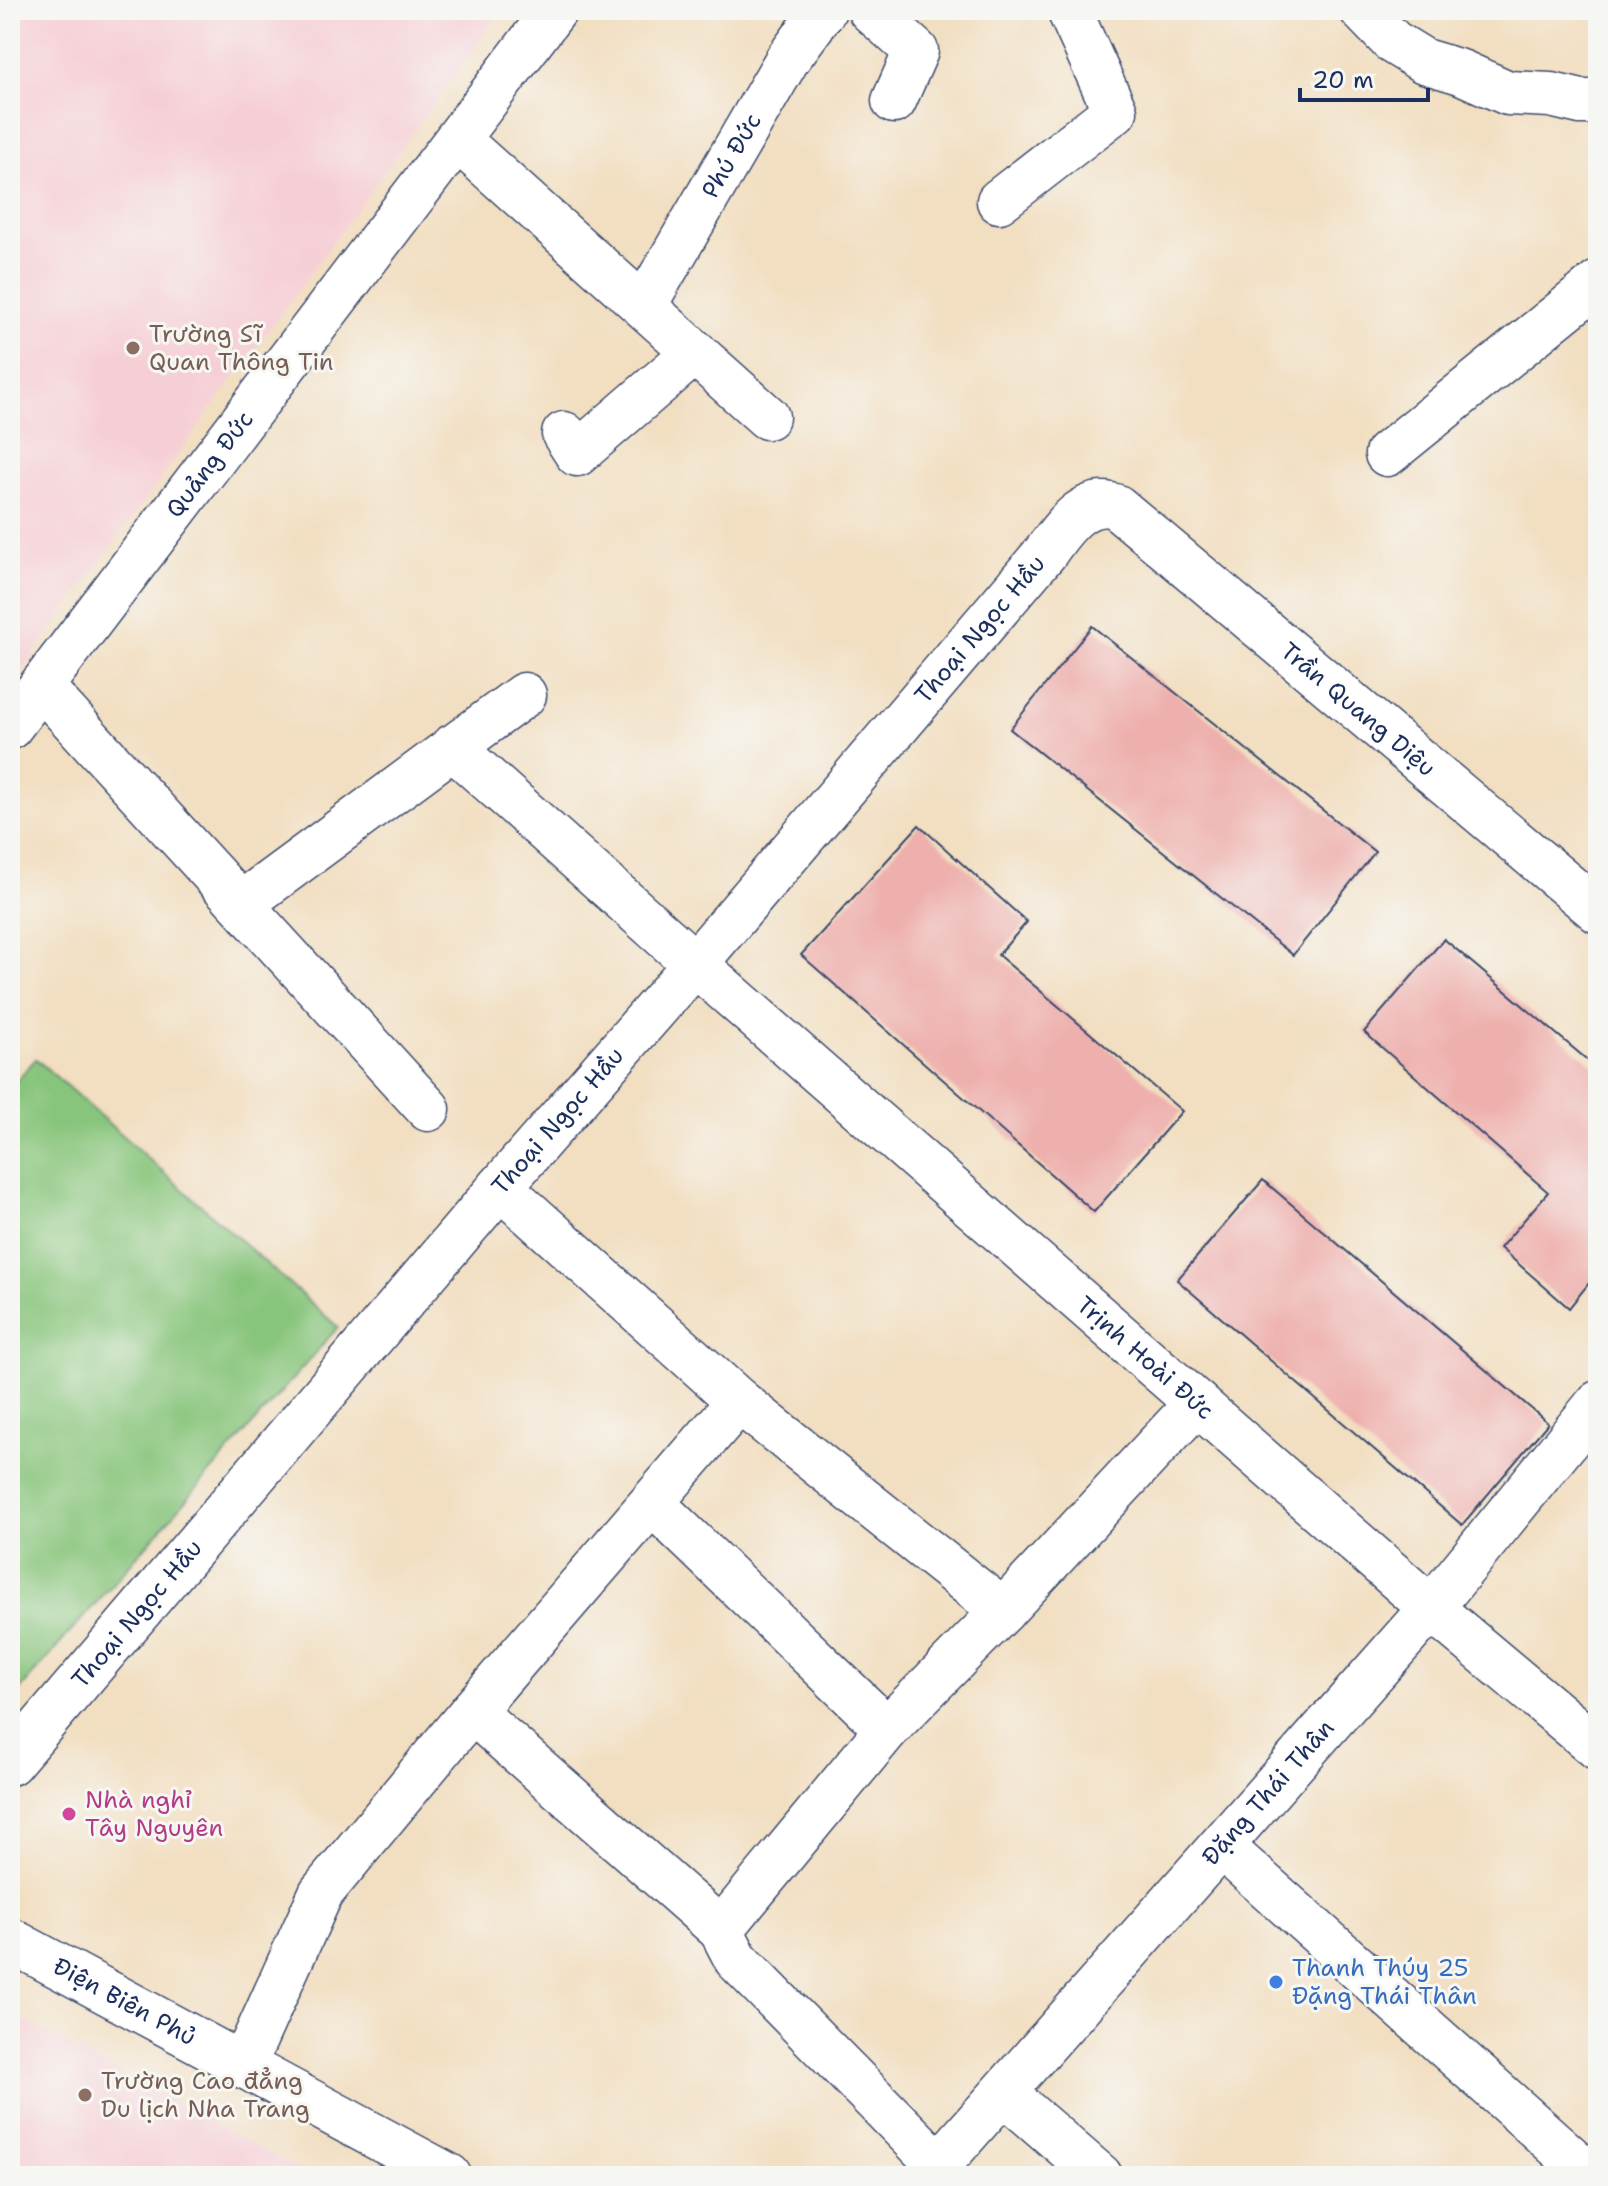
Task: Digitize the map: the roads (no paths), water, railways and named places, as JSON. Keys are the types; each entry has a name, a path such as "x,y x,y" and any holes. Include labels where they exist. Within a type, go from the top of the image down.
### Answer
{"street":[{"name":"Quảng Đức","path":"10,727 555,10"},
{"name":"Phú Đức","path":"644,306 787,60 824,10"},
{"path":"870,10 916,51 894,101"},
{"path":"999,201 1115,111 1069,10"},
{"path":"1362,10 1393,42 1424,61 1461,72 1508,93 1598,102"},
{"path":"457,139 767,417"},
{"path":"1387,454 1598,283"},
{"path":"564,434 577,454 695,352"},
{"name":"Thoại Ngọc Hầu","path":"10,1763 500,1187 695,964 1045,553 1062,528 1095,504 1108,503 1117,507"},
{"name":"Trần Quang Diệu","path":"1117,507 1597,909"},
{"path":"41,686 428,1109"},
{"path":"241,904 524,695"},
{"name":"Trịnh Hoài Đức","path":"452,747 695,964 1431,1608 1598,1748"},
{"path":"500,1187 739,1401 1003,1611"},
{"path":"243,2066 321,1893 472,1711 739,1401"},
{"path":"721,1930 887,1729 1003,1611 1197,1403"},
{"name":"Đặng Thái Thân","path":"933,2170 1431,1608 1598,1403"},
{"path":"652,1503 887,1729"},
{"path":"472,1711 721,1930 736,1959 933,2170"},
{"path":"1221,1846 1591,2176"},
{"name":"Điện Biên Phủ","path":"10,1940 449,2176"},
{"path":"1004,2093 1100,2176"}],"place":[{"name":"Trường Sĩ Quan Thông Tin","path":"133,348"},
{"name":"Nhà nghỉ Tây Nguyên","path":"69,1814"},
{"name":"Thanh Thúy 25 Đặng Thái Thân","path":"1276,1982"},
{"name":"Trường Cao đẳng Du lịch Nha Trang","path":"85,2095"}]}
